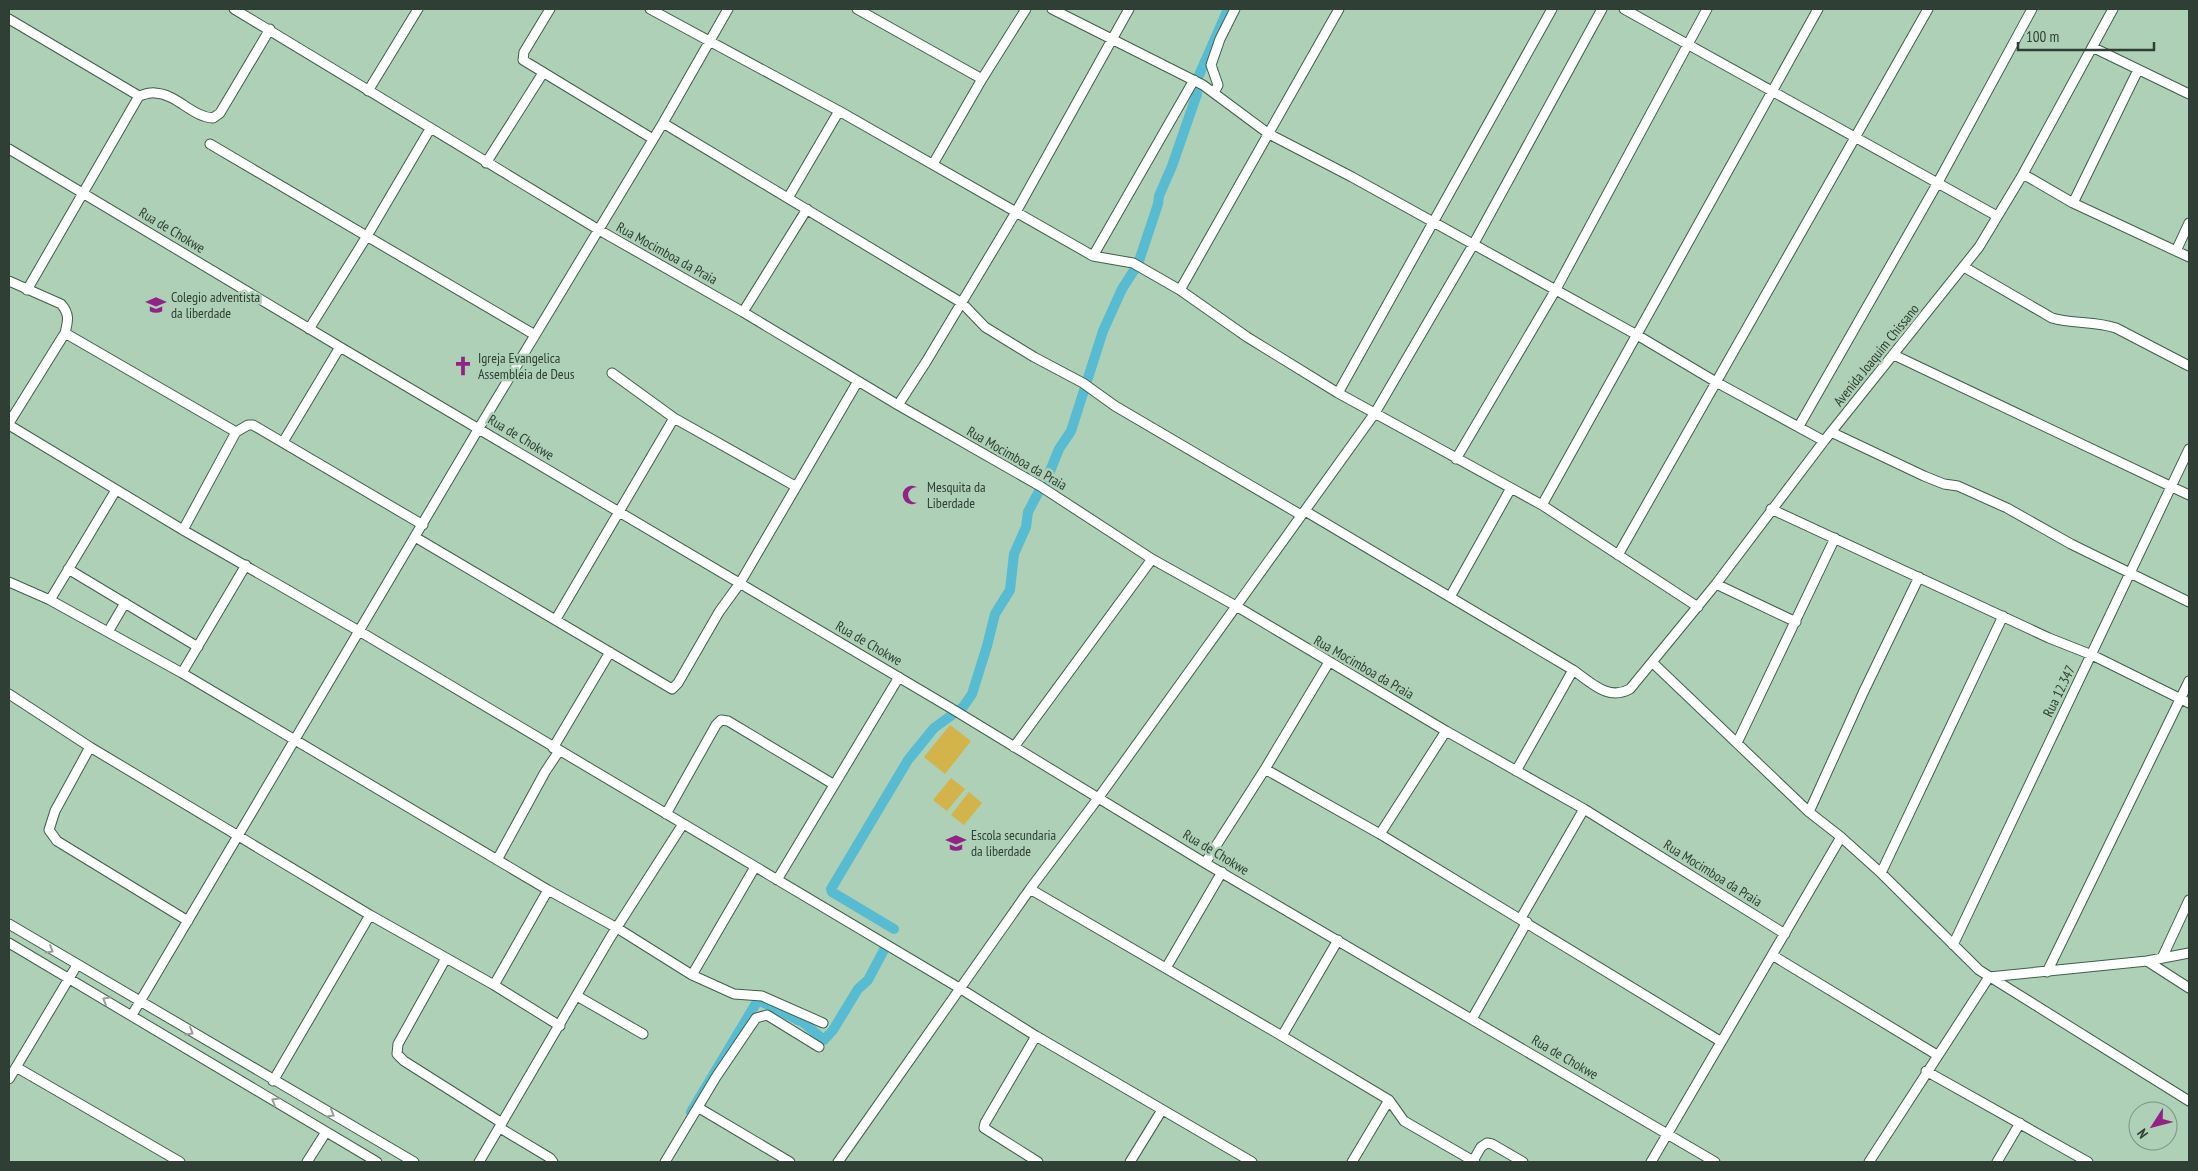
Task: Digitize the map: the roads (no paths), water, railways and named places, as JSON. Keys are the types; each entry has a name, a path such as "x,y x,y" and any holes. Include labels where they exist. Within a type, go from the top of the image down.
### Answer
{"street":[{"name":"Rua Mocimboa da Praia","path":"234,9 270,29 368,91 599,230 743,312 898,405 1043,487 1152,559 1236,606 1446,731 1584,809 1785,934"},
{"path":"368,91 418,9"},
{"path":"550,9 522,57 526,63 652,138"},
{"path":"650,9 839,111 1093,256 1133,263 1180,290 1247,336 1338,393 1542,505 1698,607"},
{"path":"132,1015 479,428 599,230 652,138 663,123 728,9"},
{"path":"857,9 982,79"},
{"path":"933,164 982,79 1026,9"},
{"path":"1052,9 1194,80 1269,134 1352,177 1637,335 1716,382 1824,440"},
{"path":"898,405 1016,212 1129,9"},
{"path":"1214,93 1218,85 1211,65 1220,39 1235,9"},
{"path":"1180,290 1339,9"},
{"path":"1338,393 1552,9"},
{"path":"838,1162 1030,889 1099,797 1376,413 1473,244 1602,9"},
{"path":"1624,9 1936,184 1997,216"},
{"path":"1456,459 1555,291 1707,9"},
{"path":"1542,505 1818,9"},
{"path":"1618,555 1928,9"},
{"path":"1799,426 1936,184 2032,9"},
{"name":"Avenida Joaquim Chissano","path":"1574,670 1610,694 1624,693 1630,689 1653,663 1716,584 1824,440 1894,356 1979,247 2023,174 2112,9"},
{"path":"9,19 138,96 154,92 169,97 205,118 214,118 220,113 270,29"},
{"path":"2092,47 2189,94"},
{"path":"2073,203 2138,70"},
{"path":"486,163 543,72"},
{"path":"1093,256 1194,80"},
{"path":"27,290 138,96"},
{"path":"788,198 839,111"},
{"path":"663,123 962,302 985,327 1087,386 1115,406 1574,670 1516,771"},
{"path":"309,329 367,236 430,128"},
{"path":"210,144 535,335"},
{"name":"Rua de Chokwe","path":"9,149 309,329 899,677 1205,863 1715,1162"},
{"path":"2023,174 2073,203 2189,257"},
{"path":"743,312 807,210"},
{"path":"2176,251 2189,223"},
{"path":"1964,267 2052,318 2064,322 2079,321 2104,324 2116,328 2189,366"},
{"path":"9,281 61,304 67,310 68,321 65,333 9,424 183,530 246,565 961,989 1036,1036 1252,1162"},
{"path":"65,333 236,432"},
{"path":"283,442 340,347"},
{"path":"1894,356 2189,495"},
{"path":"612,373 674,418 796,486"},
{"path":"415,537 672,689 678,683 719,612 740,583 858,381"},
{"path":"556,619 674,418"},
{"path":"183,530 236,432 248,425 253,425 283,442 423,525"},
{"path":"1832,432 1924,476 1944,484 1958,486 2007,508 2042,526 2070,544 2189,602"},
{"name":"Rua 12.347","path":"1953,944 2189,449"},
{"path":"1450,597 1511,488"},
{"path":"50,600 116,490"},
{"path":"1771,509 2092,655 2185,701"},
{"path":"1737,743 1835,538"},
{"path":"1014,747 1152,559"},
{"path":"182,673 246,565"},
{"path":"68,569 198,647"},
{"path":"1809,812 1863,693 1919,577"},
{"path":"9,582 50,600 182,673 692,974 734,994 762,996 822,1023"},
{"path":"1716,584 1796,622"},
{"path":"108,632 125,603"},
{"path":"1881,873 2003,616"},
{"path":"497,860 610,652"},
{"path":"1205,863 1329,662"},
{"path":"1653,663 1809,812 1841,837 1881,873 1969,962 1989,977 2189,1101"},
{"path":"777,880 899,677"},
{"path":"2047,972 2185,701 2189,681"},
{"path":"9,695 90,747 370,915 494,985 560,1026"},
{"path":"666,814 716,725 722,720 728,721 833,784"},
{"path":"1380,834 1446,731"},
{"path":"90,747 55,812 48,830 57,841 188,920"},
{"path":"1265,768 1524,920 1720,1041"},
{"path":"1472,1018 1584,809"},
{"path":"479,1162 617,928 683,824"},
{"path":"1651,1162 1669,1134 1720,1041 1841,837"},
{"path":"692,974 754,867"},
{"path":"1166,968 1222,872"},
{"path":"1030,889 1389,1100 1404,1121 1474,1162 1481,1147 1487,1143 1523,1162"},
{"path":"494,985 548,890"},
{"path":"2162,958 2189,900"},
{"path":"273,1081 370,915"},
{"path":"9,924 273,1081 414,1162"},
{"path":"1282,1036 1338,940"},
{"path":"9,943 377,1162"},
{"path":"1989,977 2147,961 2189,953"},
{"path":"1772,955 1937,1054"},
{"path":"446,958 398,1044 397,1054 404,1061 550,1158 553,1162"},
{"path":"2147,961 2189,988"},
{"path":"9,1079 77,965"},
{"path":"1869,1162 1937,1054 1989,977"},
{"path":"577,996 643,1034"},
{"path":"665,1162 716,1077 756,1018 761,1015 767,1015 819,1047"},
{"path":"1035,1162 984,1128 985,1123 1036,1036"},
{"path":"16,1067 180,1162"},
{"path":"1926,1071 2088,1162"},
{"path":"1352,1162 1389,1100"},
{"path":"699,1108 790,1162"},
{"path":"1130,1162 1162,1110"},
{"path":"1997,1162 2020,1123"},
{"path":"306,1162 326,1132"}],"waterway":[{"path":"894,929 832,892 831,889 908,760 934,728 963,707 972,694 995,614 1010,590 1014,554 1026,527 1028,512 1046,481 1059,449 1071,431 1103,331 1122,289 1138,264 1159,196 1172,166 1197,94 1196,82 1228,9"},
{"path":"691,1112 758,1000 804,1023 824,1040 833,1030 858,989 868,980 886,946"}],"place":[{"name":"Colegio adventista da liberdade","path":"156,305"},
{"name":"Igreja Evangelica Assembleia de Deus","path":"463,366"},
{"name":"Mesquita da Liberdade","path":"912,495"},
{"name":"Escola secundaria da liberdade","path":"956,843"}]}
